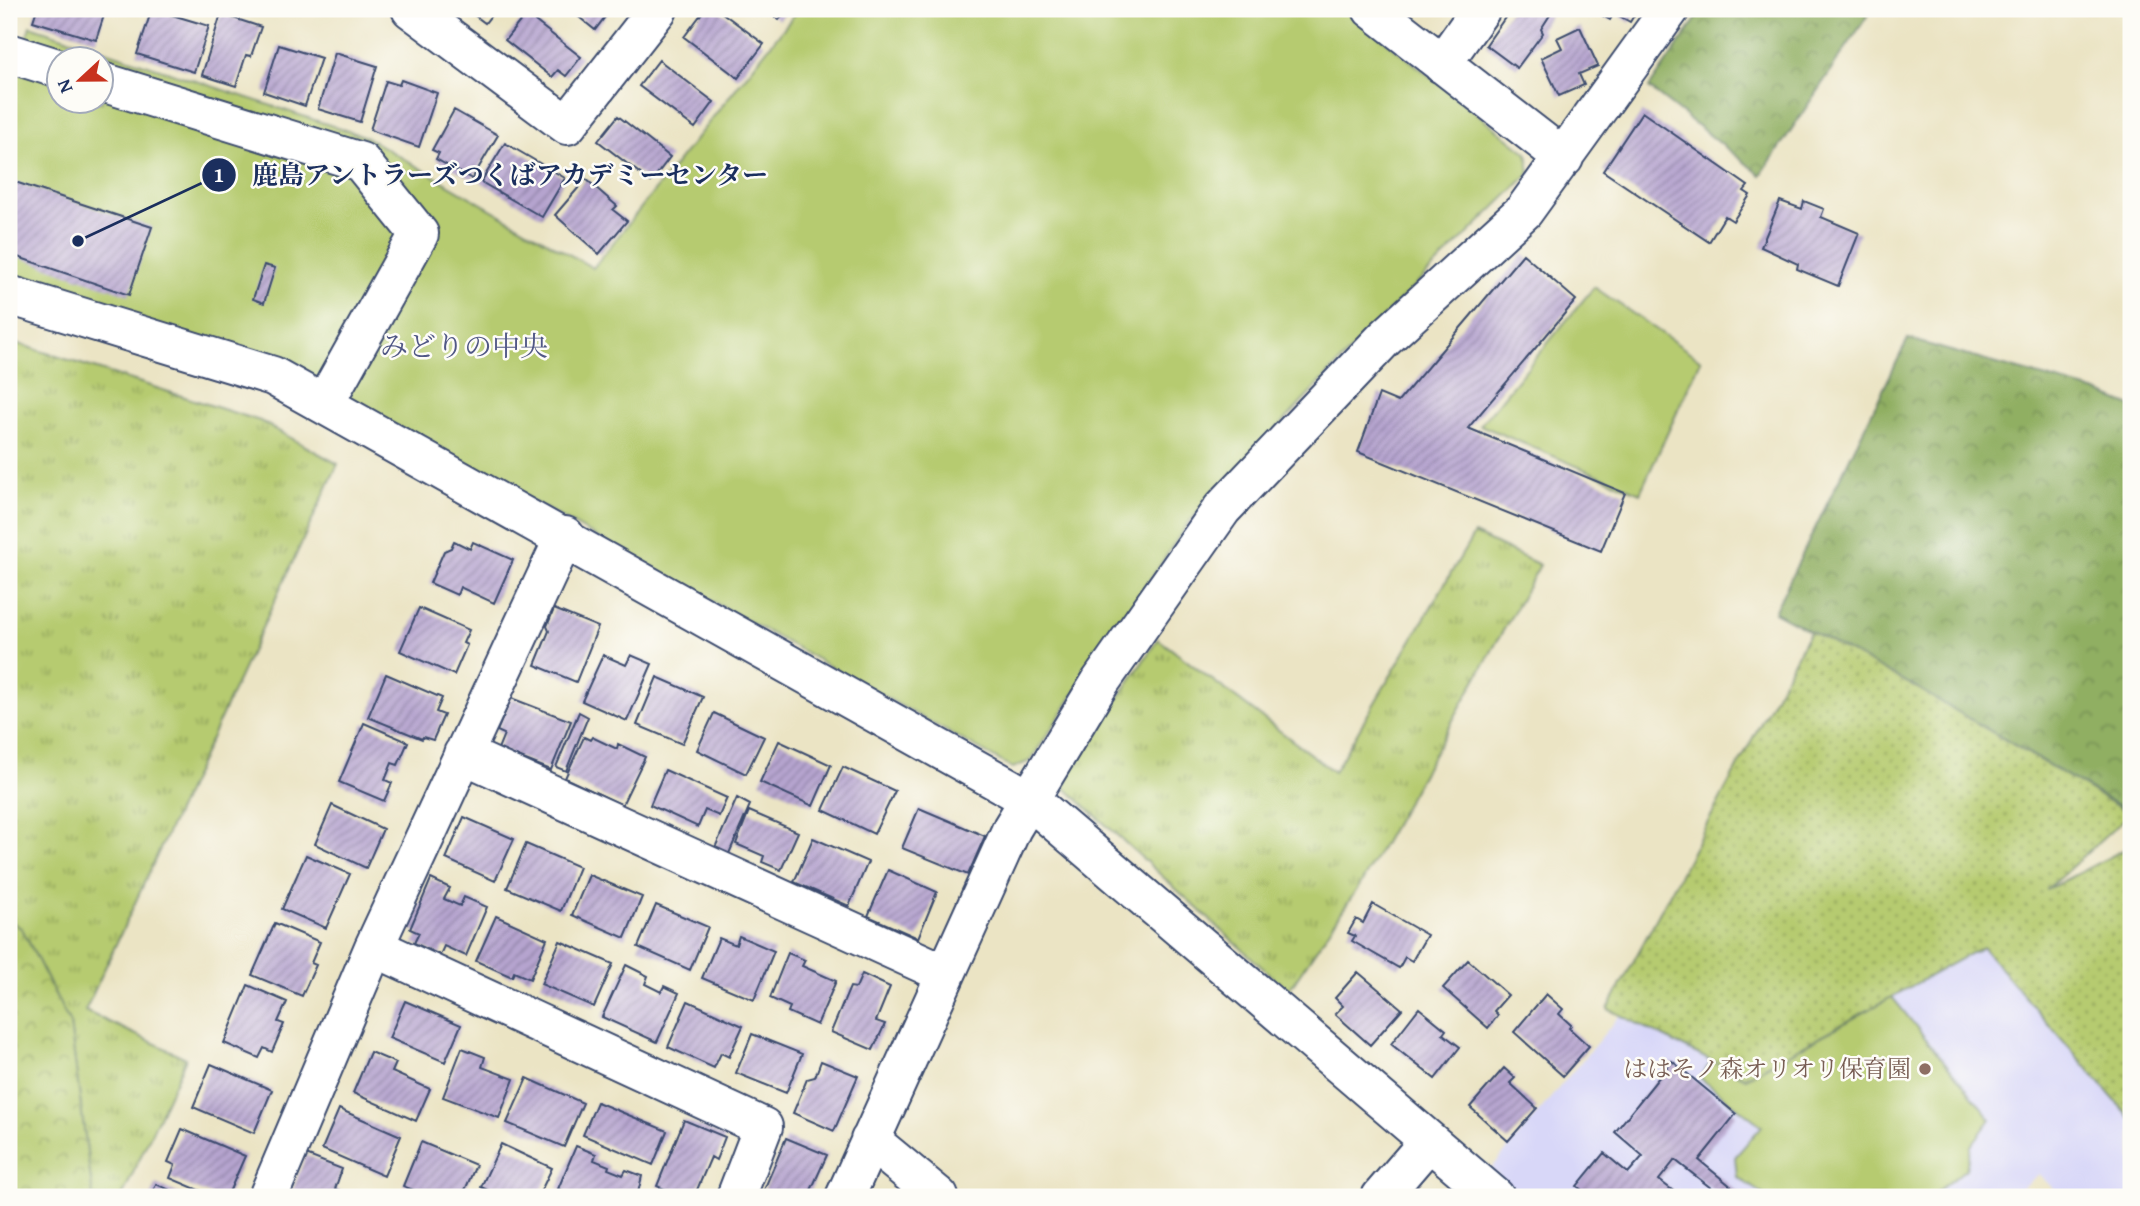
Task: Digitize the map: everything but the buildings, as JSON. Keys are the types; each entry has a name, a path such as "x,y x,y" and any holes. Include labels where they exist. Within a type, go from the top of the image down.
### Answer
{"street":[{"path":"411,9 567,125 658,9"},
{"path":"1372,9 1564,158"},
{"path":"1442,64 1481,9"},
{"path":"845,1197 1012,828 1101,681 1222,509 1384,339 1524,211 1670,9"},
{"path":"9,53 46,65"},
{"path":"116,86 361,162 419,234 324,404"},
{"path":"9,295 273,376 565,536 1029,799 1495,1197"},
{"path":"268,1197 374,947 565,536"},
{"path":"463,754 946,974"},
{"path":"374,947 763,1127 736,1197"},
{"path":"870,1140 939,1197"},
{"path":"1381,1197 1429,1141"}],"shaded area":[{"name":"ははそノ森オリオリ保育園","path":"1982,947 2131,1119 2131,1197 2061,1197 2039,1174 2010,1197 1524,1197 1491,1169 1620,1015 1746,1078"}],"green space":[{"path":"799,9 1345,9 1527,153 1530,173 1374,326 1188,523 1030,761 1013,768 292,368 9,278 9,96 30,26 91,46 46,46 46,116 116,116 116,54 366,137 593,268"},
{"path":"1703,9 1872,9 1761,175 1649,88"},
{"path":"1594,287 1701,360 1640,493 1480,425"},
{"path":"1908,339 2097,392 2131,406 2131,813 1917,688 1774,612"},
{"path":"9,341 260,421 338,464 85,1011 186,1058 122,1197 93,1197 70,1024 22,929 9,920"},
{"path":"1474,534 1540,565 1362,882 1288,991 1061,784 1158,639 1334,772"},
{"path":"1810,631 1917,688 2130,814 2046,890 2131,846 2131,1119 1982,947 1745,1078 1608,1009"},
{"path":"9,920 22,929 70,1024 93,1197 9,1197"},
{"path":"1892,997 1991,1119 1971,1146 1966,1169 1930,1197 1767,1197 1737,1177 1735,1157 1762,1126 1700,1078 1712,1061 1746,1078"}],"place":[{"name":"鹿島アントラーズつくばアカデミーセンター","path":"78,241"},
{"name":"ははそノ森オリオリ保育園","path":"1925,1069"}],"district":[{"name":"みどりの中央","path":"464,346"}]}
